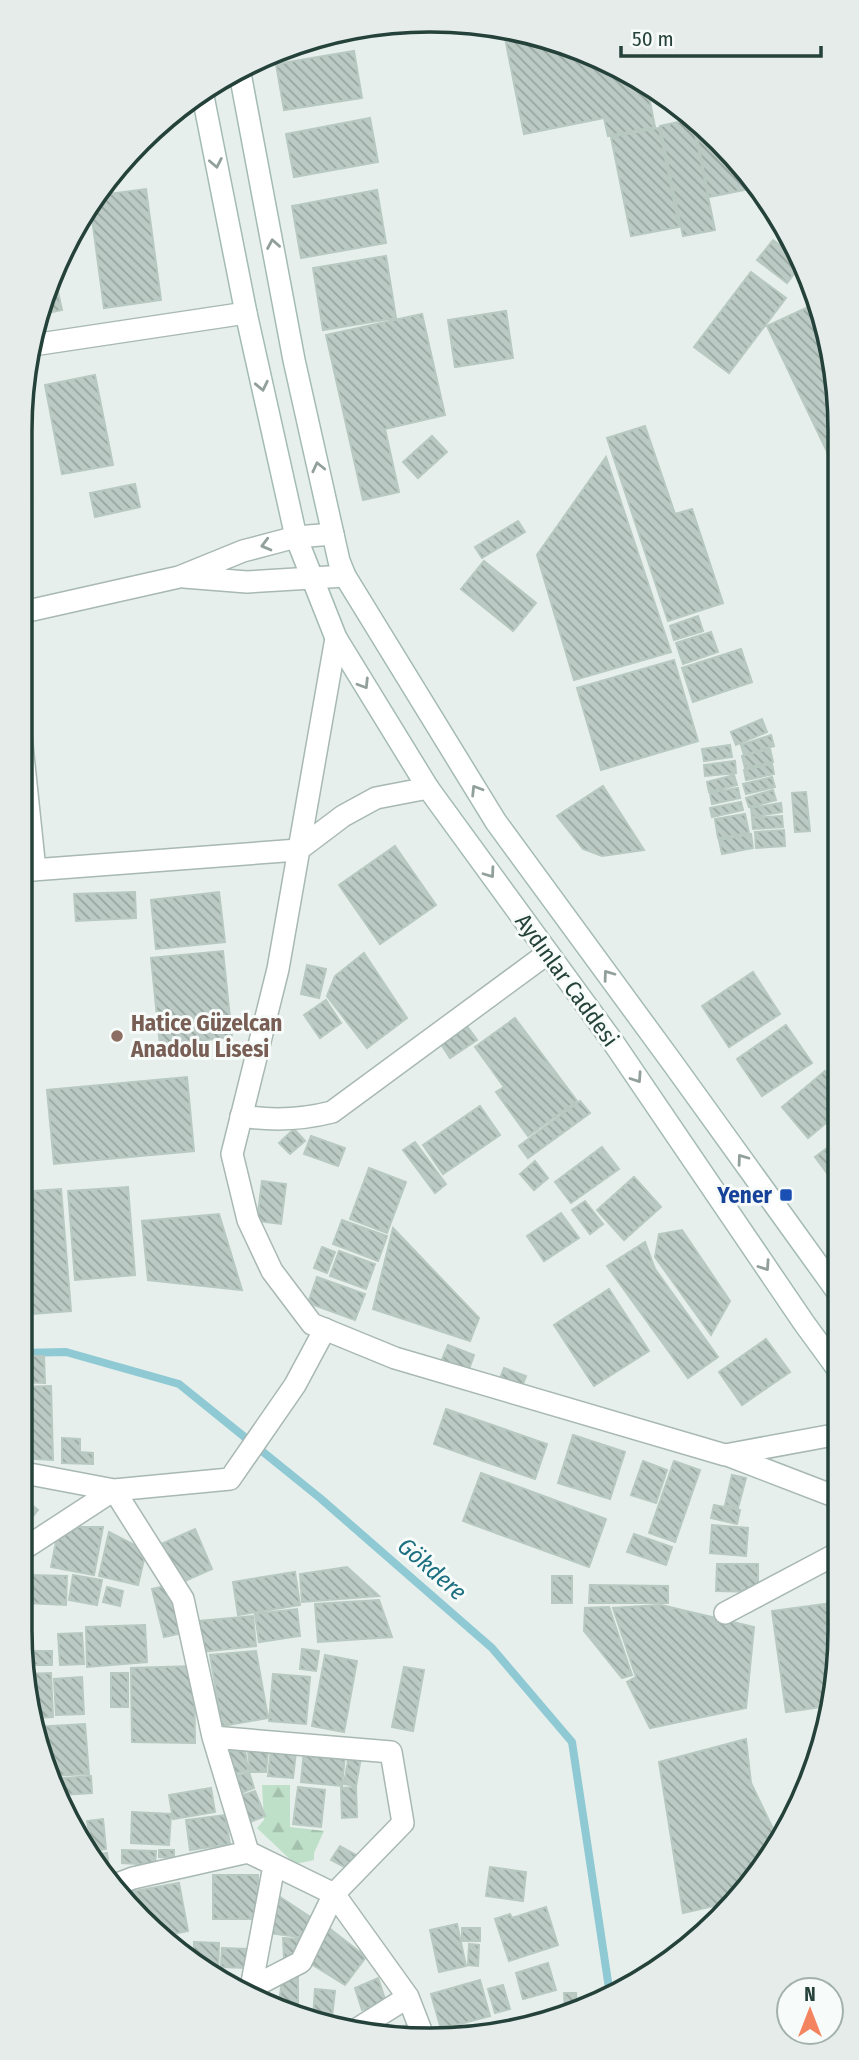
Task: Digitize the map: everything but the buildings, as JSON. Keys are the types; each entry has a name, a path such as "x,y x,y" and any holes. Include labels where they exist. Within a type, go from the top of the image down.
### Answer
{"street":[{"name":"Aydınlar Caddesi","path":"241,79 294,360 339,561 345,576 496,822 828,1279"},
{"name":"Aydınlar Caddesi","path":"204,102 246,313 296,537 336,638 428,788 613,1042 828,1356"},
{"path":"41,344 246,313"},
{"path":"32,610 178,577 243,551 296,537 333,534"},
{"path":"178,577 247,582 345,576"},
{"path":"336,638 278,969 232,1154 248,1220 272,1271 312,1324 395,1358 725,1455 828,1494"},
{"path":"32,870 298,850 343,816 376,798 428,788"},
{"path":"241,1116 288,1119 332,1112 548,953"},
{"path":"32,1474 114,1490 230,1479 295,1385 325,1329"},
{"path":"725,1455 828,1436"},
{"path":"32,1544 114,1490"},
{"path":"114,1490 183,1599 214,1737 248,1852"},
{"path":"725,1613 828,1558"},
{"path":"214,1737 390,1752 403,1824 334,1894 301,1962 256,1988"},
{"path":"122,1882 248,1852 334,1894 408,1997 420,2028"},
{"path":"251,1986 274,1866"},
{"path":"366,2023 408,1997"}],"green space":[{"path":"262,1785 290,1785 290,1827 324,1831 314,1853 314,1860 295,1864 257,1828 264,1820"}],"waterway":[{"name":"Gökdere","path":"32,1353 66,1352 179,1384 320,1498 492,1648 572,1742 609,1986"}],"place":[{"name":"Hatice Güzelcan Anadolu Lisesi","path":"117,1036"},
{"name":"Yener","path":"786,1195"}]}
